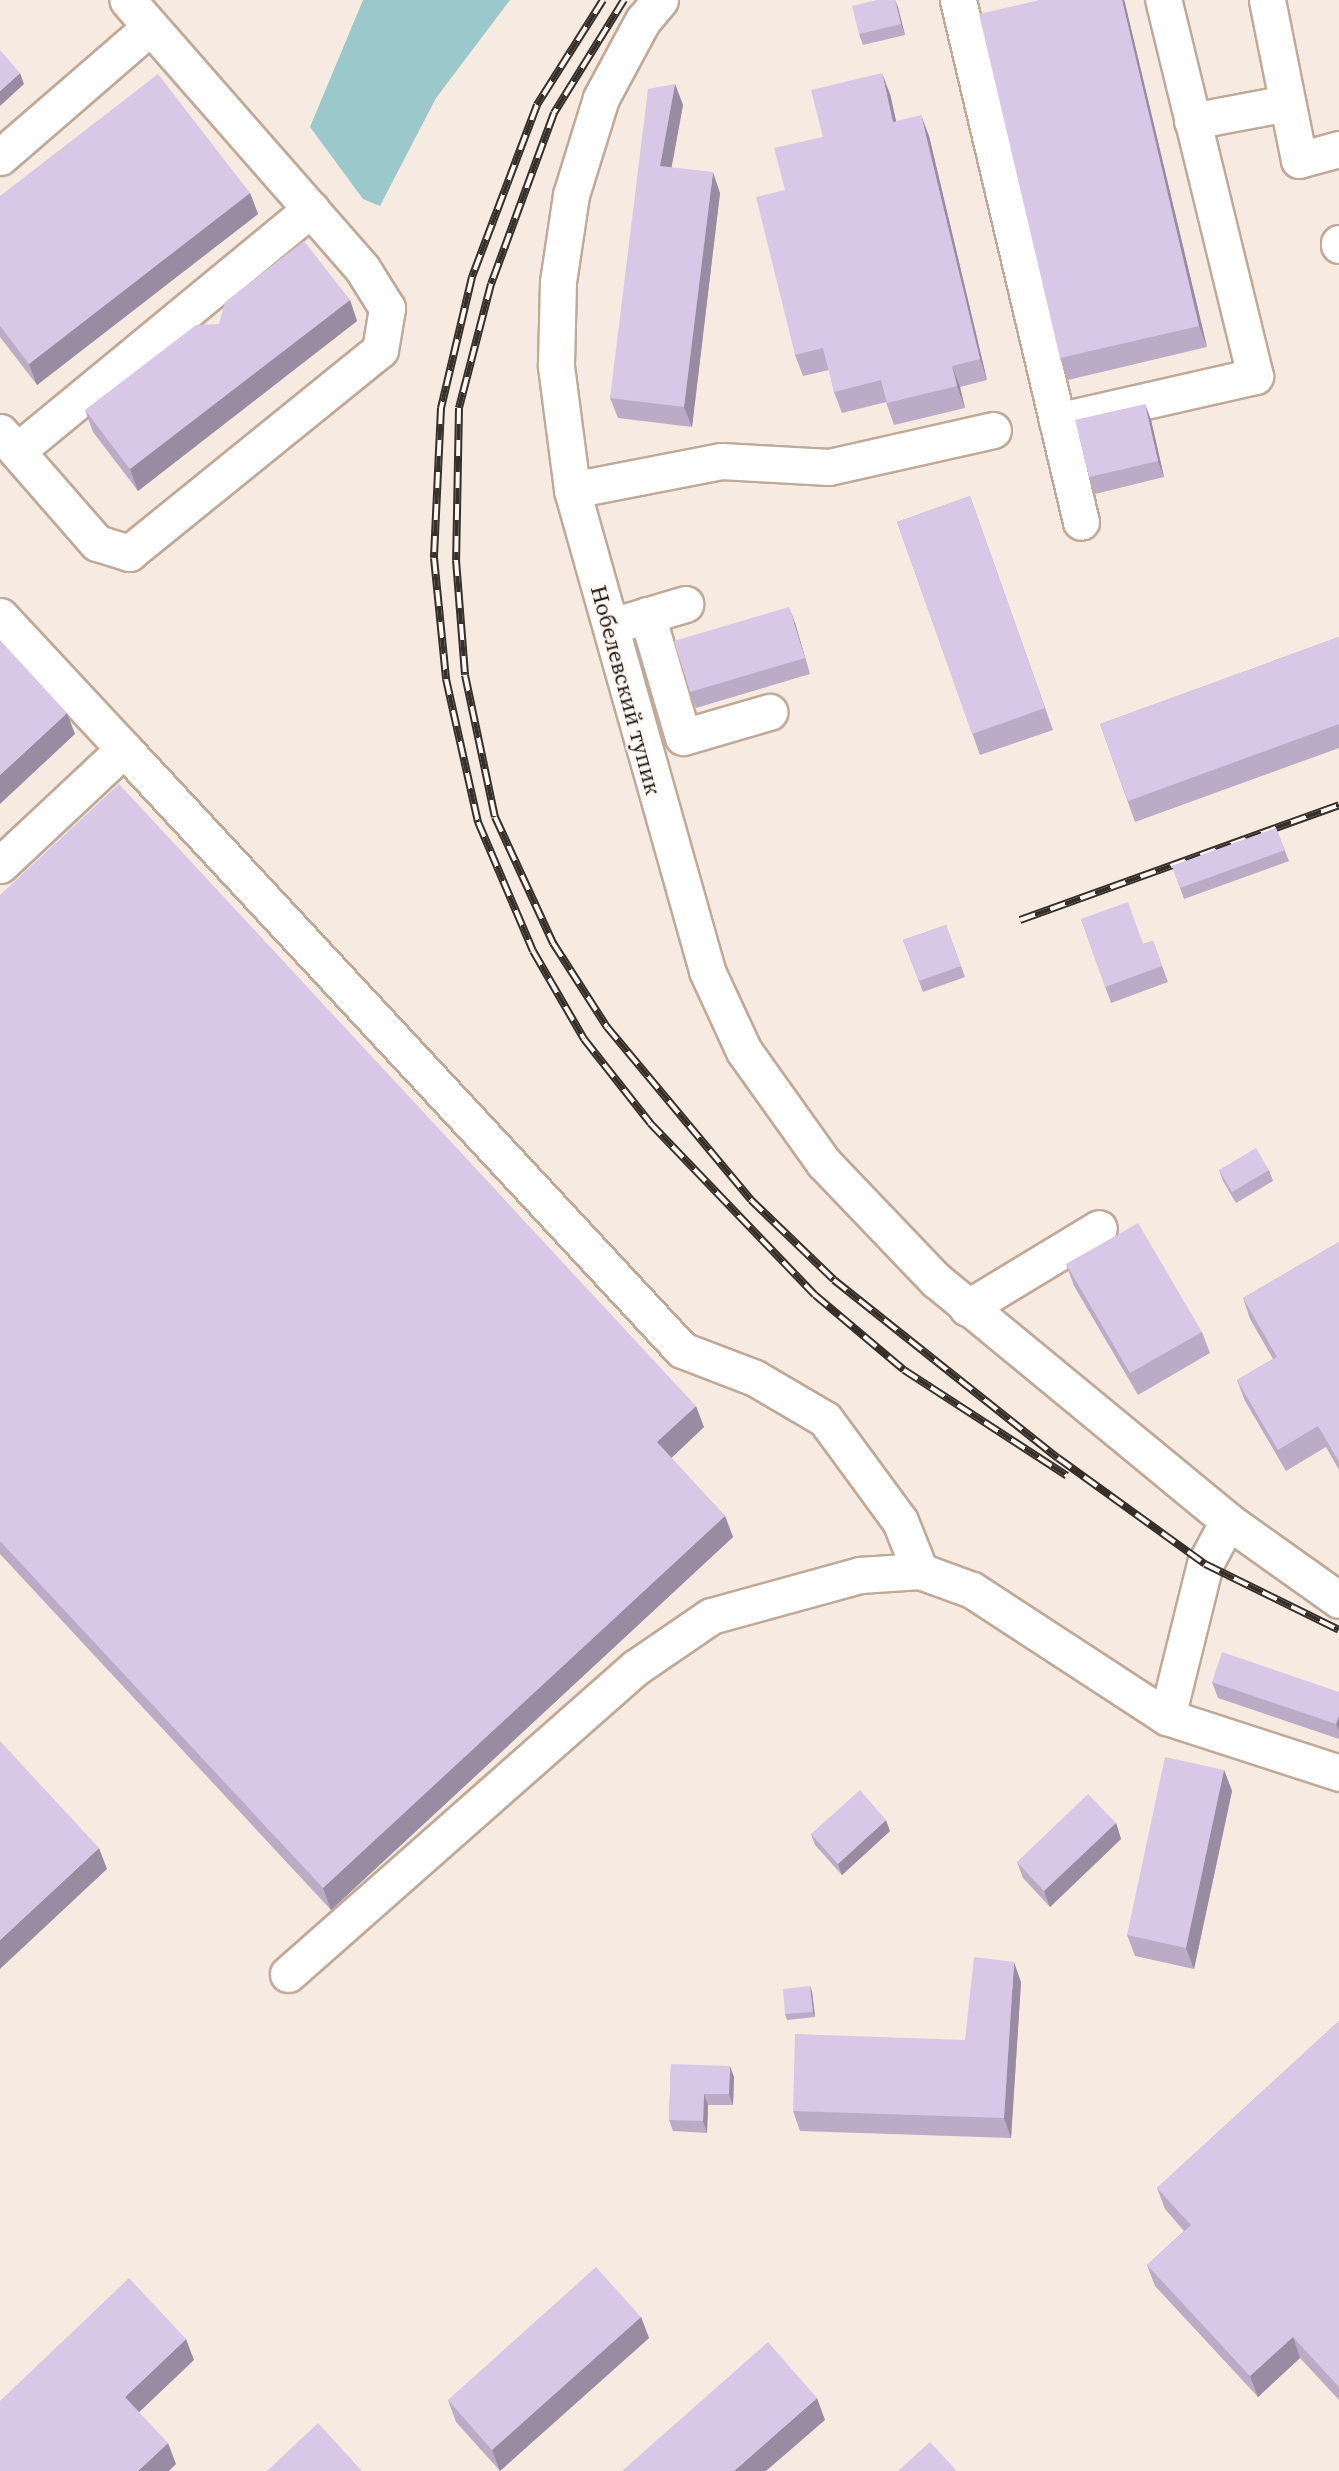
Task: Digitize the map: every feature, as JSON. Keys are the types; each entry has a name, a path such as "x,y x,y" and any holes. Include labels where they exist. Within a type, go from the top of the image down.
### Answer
{"street":[{"path":"127,0 310,209 387,308 380,351 156,535 129,553 97,543 8,441 204,318 310,209"},
{"name":"Нобелевский тупик","path":"660,0 601,97 570,195 558,282 556,366 572,489 608,627 707,971 744,1051 824,1163 967,1308 1228,1521 1339,1600"},
{"path":"958,0 1081,522"},
{"path":"1056,421 1255,376 1163,0"},
{"path":"1267,0 1299,160 1339,149"},
{"path":"0,157 150,27"},
{"path":"1192,121 1287,103"},
{"path":"572,489 721,461 829,467 993,430"},
{"path":"608,627 685,604"},
{"path":"647,615 683,737 769,712"},
{"path":"0,616 682,1350 755,1378 825,1419 900,1521 920,1571"},
{"path":"0,864 124,749"},
{"path":"967,1308 1099,1228"},
{"path":"1167,1717 1205,1564 1228,1521"},
{"path":"288,1974 635,1668 711,1616 782,1592 860,1575 920,1571 972,1590 1167,1717 1339,1773"}],"shaded area":[{"path":"0,0 1339,0 1339,2471 0,2471"}],"water":[{"path":"363,0 510,0 436,98 380,206 363,199 310,127"}],"building":[{"path":"877,0 895,0 901,24 859,34 852,6"},
{"path":"1040,0 1122,0 1199,326 1060,358 979,14"},
{"path":"0,50 20,73 0,91"},
{"path":"882,73 893,122 921,115 980,359 952,366 957,386 887,403 881,380 834,392 823,348 795,355 756,197 785,190 774,148 823,137 811,90"},
{"path":"158,74 250,193 29,364 0,326 0,196"},
{"path":"675,84 660,166 713,172 684,407 610,398 648,89"},
{"path":"304,241 350,300 130,469 85,410 196,325 219,324 225,302"},
{"path":"1145,404 1158,461 1089,477 1075,420"},
{"path":"970,496 1045,708 972,734 897,522"},
{"path":"789,607 805,658 690,692 674,641"},
{"path":"1339,637 1339,724 1128,801 1100,724"},
{"path":"0,640 67,713 0,775"},
{"path":"119,784 696,1406 657,1442 725,1516 323,1888 0,1541 0,895"},
{"path":"1276,828 1285,850 1180,888 1172,866"},
{"path":"1128,902 1143,944 1153,941 1162,966 1105,987 1081,919"},
{"path":"946,925 961,966 919,981 903,940"},
{"path":"1256,1148 1269,1170 1232,1192 1219,1170"},
{"path":"1138,1223 1202,1332 1130,1373 1066,1264"},
{"path":"1339,1242 1339,1462 1318,1426 1278,1450 1237,1380 1277,1357 1243,1298"},
{"path":"1222,1652 1339,1692 1339,1716 1336,1724 1212,1682"},
{"path":"0,1741 99,1848 0,1940"},
{"path":"1165,1757 1224,1770 1186,1948 1127,1935"},
{"path":"860,1790 886,1820 838,1864 811,1834"},
{"path":"1088,1794 1116,1823 1044,1891 1017,1862"},
{"path":"974,1957 1014,1962 1004,2118 793,2111 795,2034 965,2040"},
{"path":"810,1986 813,2012 785,2014 783,1989"},
{"path":"1339,2021 1339,2387 1293,2337 1250,2376 1147,2265 1191,2225 1157,2188"},
{"path":"671,2064 730,2066 729,2094 704,2094 703,2121 669,2120"},
{"path":"596,2267 641,2317 492,2450 448,2400"},
{"path":"129,2278 186,2339 125,2397 168,2443 138,2471 0,2471 0,2401"},
{"path":"768,2342 817,2398 734,2471 622,2471"},
{"path":"318,2423 362,2471 267,2471"},
{"path":"930,2442 957,2471 898,2471"}],"railway":[{"path":"603,0 537,105 472,277 441,408 434,558 446,679 478,822 533,951 584,1039 650,1123 815,1295 904,1370 1067,1476"},
{"path":"624,0 554,113 491,284 459,408 456,560 465,675 495,817 553,943 607,1027 751,1200 834,1280 1058,1458 1205,1564 1339,1630"},
{"path":"1020,920 1339,805"}]}
